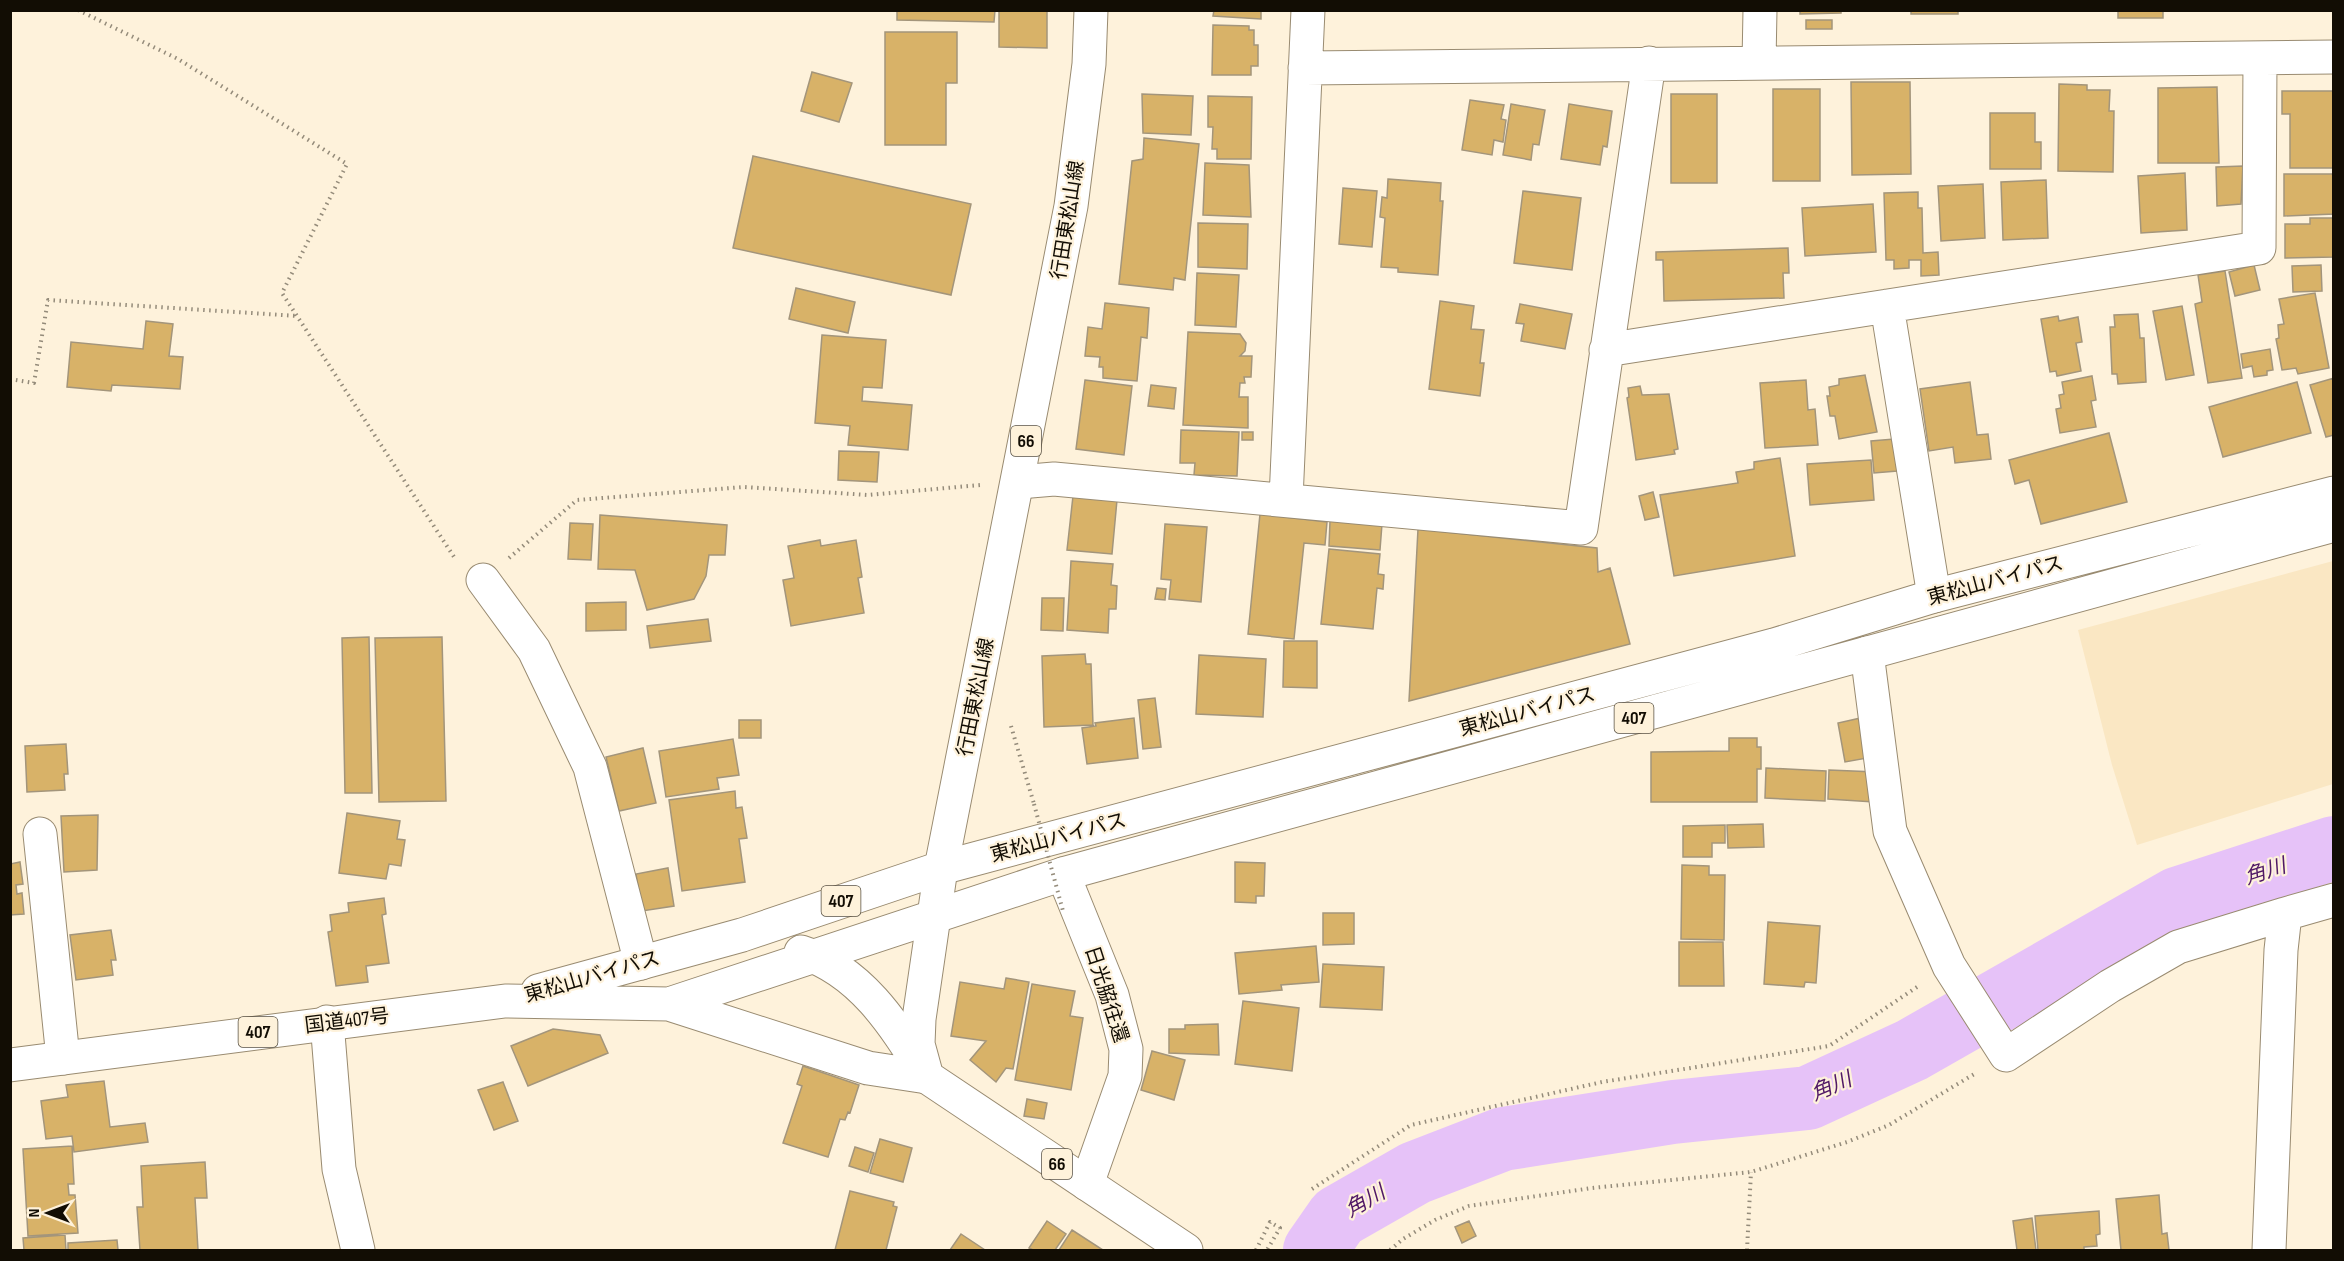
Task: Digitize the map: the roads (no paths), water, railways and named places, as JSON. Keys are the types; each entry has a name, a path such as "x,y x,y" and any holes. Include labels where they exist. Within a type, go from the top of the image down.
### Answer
{"main road":[{"name":"行田東松山線","path":"927,1077 918,1044 919,1027 941,868 1071,207 1089,64 1091,10"},
{"path":"1286,499 1308,10"},
{"path":"1759,62 1760,10"},
{"path":"1305,69 1649,63 2334,57"},
{"path":"1606,350 2259,248 2260,58"},
{"path":"1018,482 1054,479 1581,528 1649,63"},
{"path":"1887,306 1934,596"},
{"name":"東松山バイパス","path":"505,1001 742,935 941,868 1774,645 1934,596 2334,493"},
{"name":"東松山バイパス","path":"505,1001 669,1004 1063,874 2334,525"},
{"path":"483,580 534,650 590,767 641,963"},
{"path":"1867,653 1890,831 1952,972 2002,1049 2178,947 2334,900"},
{"path":"40,834 63,1058"},
{"name":"日光脇往還","path":"1063,874 1112,995 1126,1049 1125,1076 1087,1184"},
{"path":"2269,1251 2281,950 2285,914"},
{"path":"742,935 815,957 869,995 889,1016 927,1077"},
{"name":"国道407号","path":"10,1065 327,1022 505,1001"},
{"path":"669,1004 868,1068 927,1077"},
{"path":"327,1022 339,1169 358,1251"},
{"name":"66","path":"927,1077 1186,1251"}],"waterway":[{"name":"角川","path":"1315,1250 1338,1217 1415,1173 1503,1139 1673,1112 1808,1098 1912,1050 2177,899 2334,848"}]}
